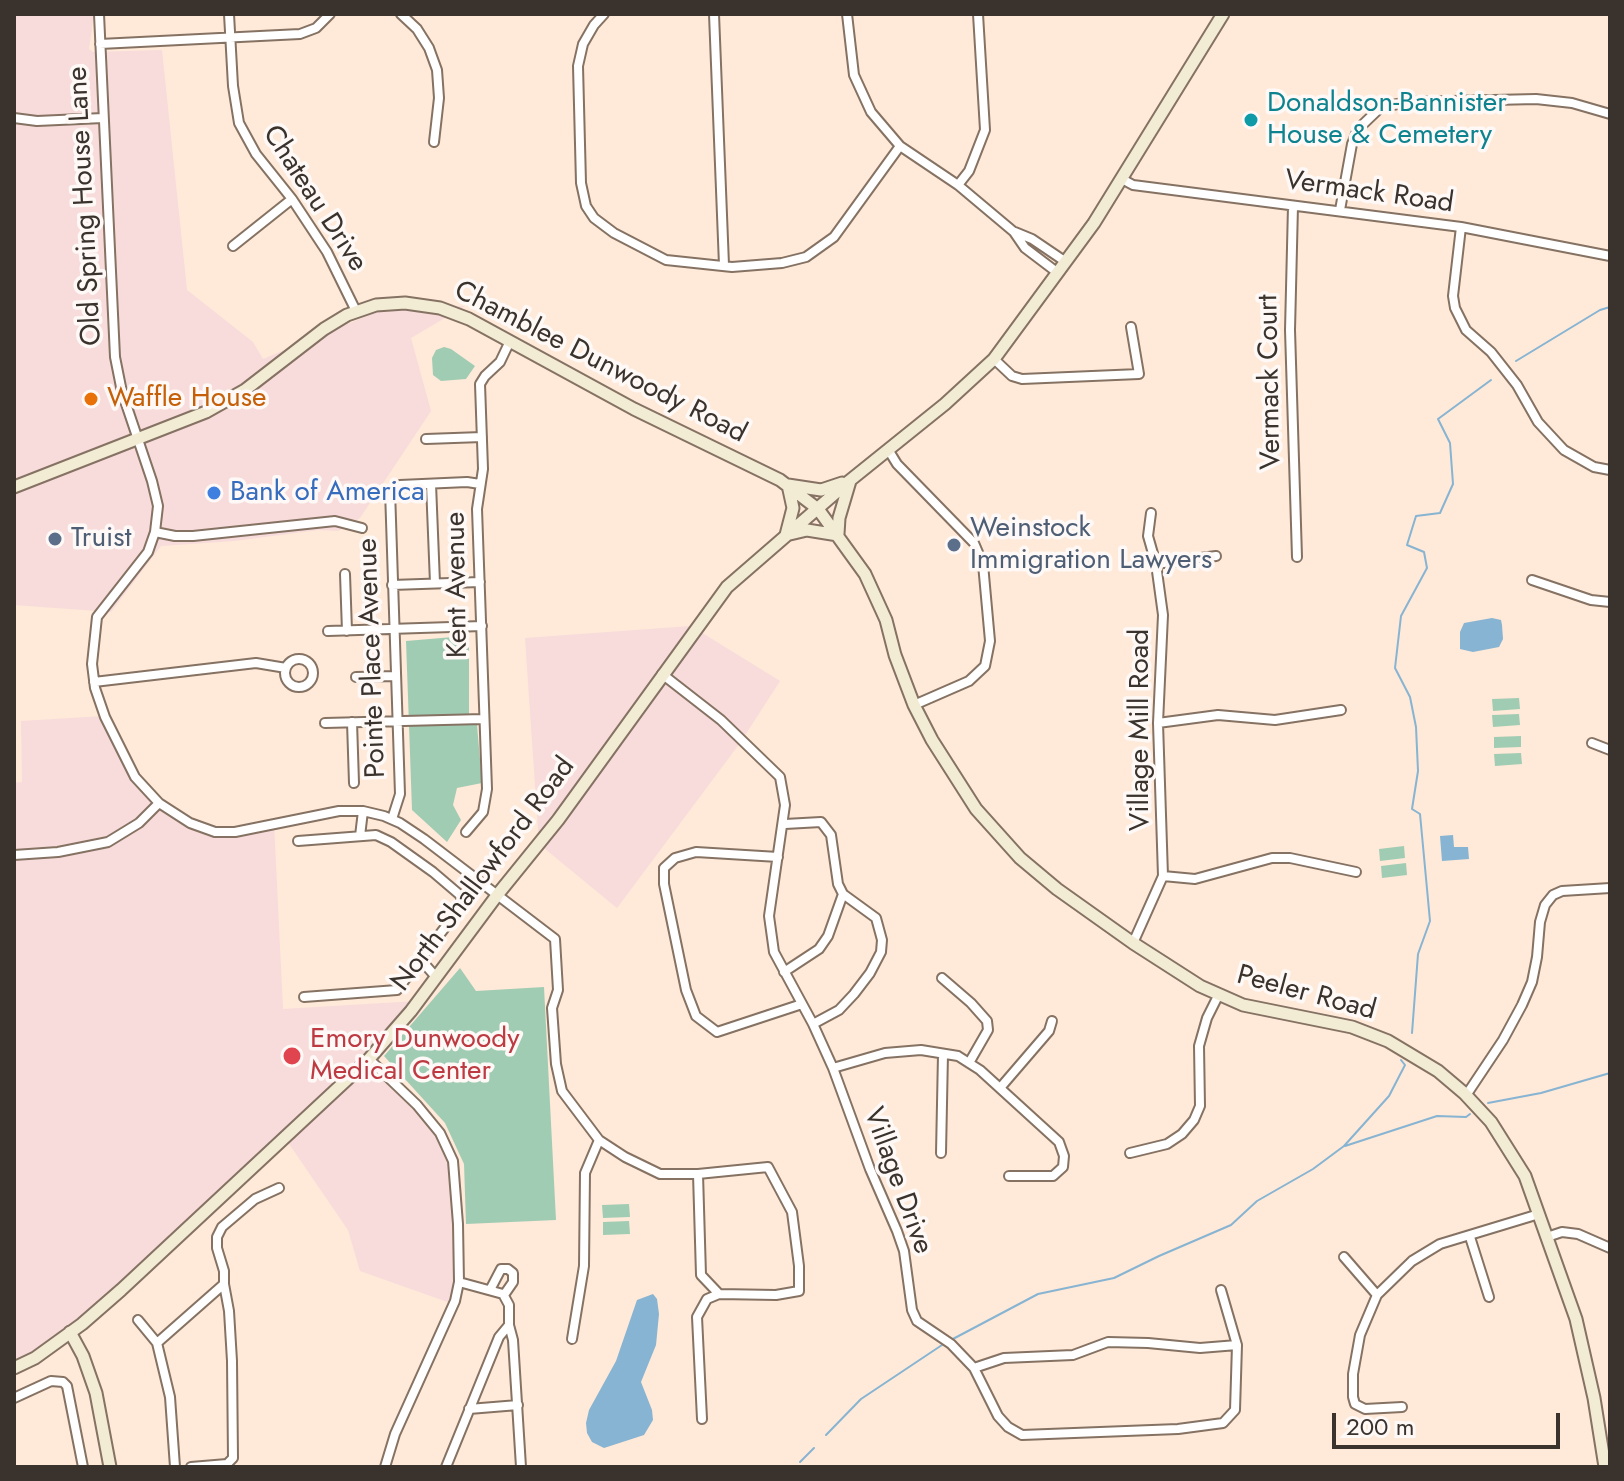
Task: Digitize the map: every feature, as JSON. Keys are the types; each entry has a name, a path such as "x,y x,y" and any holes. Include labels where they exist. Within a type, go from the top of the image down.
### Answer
{"street":[{"name":"Old Spring House Lane","path":"99,14 115,357 122,392 157,498 155,532"},
{"name":"Chateau Drive","path":"229,14 233,86 239,123 256,154 292,199 327,252 356,311"},
{"path":"100,44 300,34 316,28 330,14"},
{"path":"401,14 429,48 437,70 439,98 434,142"},
{"path":"604,14 583,44 578,66 581,183 586,206 594,218 614,233 666,260 752,267 806,257 834,237 900,146"},
{"path":"714,14 724,265"},
{"path":"847,14 854,75 871,112 900,146 958,185 1014,232 1025,248 1058,273"},
{"path":"958,185 969,171 985,130 978,14"},
{"path":"818,509 945,404 994,359 1066,262 1122,179 1223,14"},
{"path":"1340,210 1355,137 1368,117 1381,107 1409,102 1536,99 1572,103 1610,114"},
{"path":"14,118 37,121 103,118"},
{"name":"Vermack Road","path":"1122,179 1133,185 1461,227 1610,256"},
{"path":"233,246 292,199"},
{"name":"Vermack Court","path":"1293,206 1290,330 1297,557"},
{"path":"1461,227 1453,296 1455,308 1466,330 1491,352 1517,385 1538,422 1564,450 1594,467 1610,470"},
{"path":"1014,232 1032,239 1066,262"},
{"name":"Chamblee Dunwoody Road","path":"14,487 222,404 324,329 356,311 390,304 430,305 469,319 634,409 788,485 818,509"},
{"path":"994,359 1012,376 1022,379 1139,374 1131,327"},
{"name":"Kent Avenue","path":"466,832 486,806 477,509 483,469 480,384 500,362 510,341"},
{"path":"431,439 482,437"},
{"path":"889,451 897,464 974,543 983,564 990,641 985,666 969,681 914,705"},
{"path":"850,481 839,518 838,535 807,530 786,535 793,508 788,485 821,490 850,481"},
{"path":"431,484 435,583"},
{"name":"Pointe Place Avenue","path":"392,819 400,794 390,490 400,485 480,484"},
{"name":"Peeler Road","path":"818,509 877,597 914,705 942,758 976,809 1006,843 1057,889 1133,943 1218,996 1262,1010 1335,1023 1370,1033 1414,1055 1464,1093 1491,1122 1525,1176 1579,1330 1605,1467"},
{"name":"North Shallowford Road","path":"14,1368 35,1358 70,1332 158,1259 369,1059 411,1011 498,894 558,820 727,587 818,509"},
{"name":"Village Mill Road","path":"1133,943 1163,876 1158,723 1163,615 1156,564 1148,536 1151,513"},
{"path":"362,528 335,521 193,536 155,532 142,562 97,617 92,664 105,717 135,777 159,803 196,827 215,832 235,832 339,811 363,811 408,827 555,939 558,990 552,1008 556,1064 562,1091 599,1140 660,1174 698,1174 768,1167 792,1212 799,1291 776,1295 719,1294 707,1299 697,1317 702,1419"},
{"path":"1156,564 1216,556"},
{"path":"345,574 347,631"},
{"path":"1532,580 1591,600 1610,602"},
{"path":"392,585 480,582"},
{"path":"328,631 482,626"},
{"path":"94,682 256,663 286,668"},
{"name":"Village Drive","path":"662,674 721,720 780,777 784,790 785,824 769,916 774,952 833,1068 904,1251 912,1310 917,1321 945,1340 974,1368 983,1392 998,1416 1008,1427 1022,1435 1188,1429 1223,1423 1235,1410 1237,1345 1221,1290"},
{"path":"356,677 395,676"},
{"path":"1158,723 1218,715 1275,720 1341,710"},
{"path":"325,723 483,719"},
{"path":"352,722 354,783"},
{"path":"1592,743 1610,750"},
{"path":"14,855 58,852 108,842 139,823 159,803"},
{"path":"360,836 363,811"},
{"path":"785,824 821,822 831,835 838,884 843,894 876,918 880,927 881,952 870,973 839,1010 813,1024"},
{"path":"298,841 376,835 391,842 460,895 463,904 397,990 304,997"},
{"path":"778,857 696,852 675,858 664,868 664,884 686,990 696,1016 717,1032 802,1004"},
{"path":"1163,876 1195,879 1272,858 1290,858 1356,872"},
{"path":"1464,1093 1469,1091 1503,1040 1522,1005 1535,969 1545,905 1553,895 1562,891 1610,888"},
{"path":"784,972 819,949 828,936 843,894"},
{"path":"421,960 436,977"},
{"path":"942,978 987,1021 988,1030 969,1063"},
{"path":"1130,1153 1167,1144 1182,1134 1194,1120 1200,1106 1199,1046 1207,1018 1218,996"},
{"path":"1000,1088 1049,1031 1052,1021"},
{"path":"833,1068 885,1053 921,1050 958,1056 1000,1088 1059,1142 1064,1156 1063,1167 1053,1176 1009,1176"},
{"path":"941,1153 943,1054"},
{"path":"369,1059 440,1133 453,1161 457,1187 459,1282 455,1301 395,1434 385,1467"},
{"path":"572,1339 584,1266 585,1173 599,1140"},
{"path":"698,1174 701,1275 719,1294"},
{"path":"195,1467 227,1464 233,1458 229,1311 217,1237 222,1227 255,1199 279,1188"},
{"path":"1402,1407 1365,1409 1355,1404 1353,1397 1360,1335 1377,1295 1412,1261 1440,1244 1539,1214"},
{"path":"1547,1237 1562,1232 1578,1234 1610,1248"},
{"path":"1470,1237 1489,1297"},
{"path":"1344,1257 1377,1295"},
{"path":"490,1290 501,1269 508,1269 513,1273 513,1282 504,1295"},
{"path":"459,1282 504,1295 509,1305 521,1467"},
{"path":"157,1343 224,1284"},
{"path":"138,1320 157,1343 170,1397 175,1467"},
{"path":"446,1467 499,1337 509,1325"},
{"path":"70,1332 83,1356 96,1393 110,1467"},
{"path":"974,1368 1004,1358 1073,1355 1108,1342 1200,1348 1237,1345"},
{"path":"14,1398 51,1381 63,1382 67,1386 83,1467"},
{"path":"469,1409 518,1405"}],"shaded area":[{"path":"14,14 94,14 89,49 93,52 162,50 187,290 253,342 263,359 374,313 374,309 465,306 411,338 431,411 360,518 338,531 319,530 161,546 111,612 14,605"},
{"path":"691,626 780,681 740,743 617,908 539,844 525,638"},
{"path":"104,716 131,767 164,813 208,836 274,823 283,1009 418,1001 365,1063 423,1119 451,1156 456,1305 360,1271 348,1230 283,1135 76,1334 14,1365 14,783 22,782 21,721"}],"green space":[{"path":"444,347 475,366 466,379 441,381 433,375 432,358 436,350"},
{"path":"465,636 469,642 469,724 477,725 482,783 457,788 453,805 461,820 447,842 412,810 406,641"},
{"path":"1519,698 1520,709 1493,711 1492,699"},
{"path":"1519,714 1520,725 1493,727 1492,715"},
{"path":"1521,736 1521,747 1494,748 1494,737"},
{"path":"1521,753 1522,764 1495,766 1494,754"},
{"path":"1404,846 1405,858 1380,861 1379,849"},
{"path":"1406,863 1407,875 1382,878 1381,866"},
{"path":"460,968 476,991 544,987 556,1220 466,1224 464,1164 445,1123 384,1056"},
{"path":"629,1204 630,1217 603,1218 602,1205"},
{"path":"629,1221 630,1234 603,1235 603,1222"}],"water":[{"path":"1492,618 1501,620 1503,639 1499,647 1473,652 1460,649 1460,632 1464,623"},
{"path":"1453,835 1454,847 1468,847 1469,859 1442,861 1440,836"},
{"path":"653,1294 659,1314 656,1345 641,1382 653,1420 644,1435 604,1448 592,1442 587,1433 589,1410 616,1361 637,1300"}],"waterway":[{"path":"1516,361 1610,307"},
{"path":"1412,1033 1418,954 1430,921 1420,814 1412,809 1418,771 1416,727 1410,697 1395,668 1401,616 1427,568 1424,552 1407,545 1416,516 1440,513 1453,484 1450,443 1438,419 1491,380"},
{"path":"951,1340 1038,1294 1114,1278 1231,1225 1257,1201 1313,1169 1344,1146 1389,1096 1405,1065 1401,1060"},
{"path":"1488,1103 1541,1093 1610,1073"},
{"path":"1345,1146 1437,1116 1466,1117 1470,1114"},
{"path":"826,1435 861,1399 945,1343"},
{"path":"800,1462 814,1448"}],"place":[{"name":"Donaldson-Bannister House & Cemetery","path":"1251,120"},
{"name":"Waffle House","path":"91,399"},
{"name":"Bank of America","path":"214,493"},
{"name":"Truist","path":"55,539"},
{"name":"Weinstock Immigration Lawyers","path":"954,545"},
{"name":"Emory Dunwoody Medical Center","path":"292,1056"}]}
